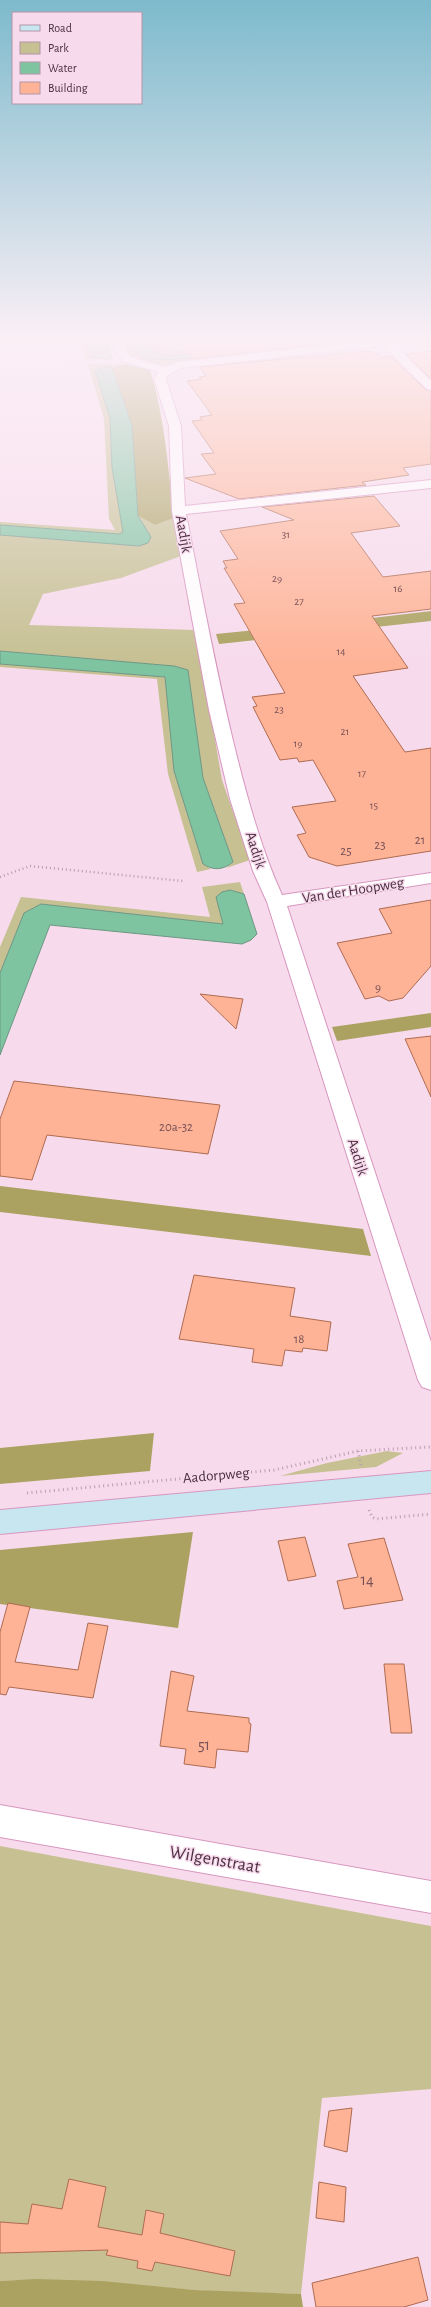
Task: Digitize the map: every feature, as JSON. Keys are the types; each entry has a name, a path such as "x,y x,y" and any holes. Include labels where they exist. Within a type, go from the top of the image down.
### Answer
{"main road":[{"name":"Aadorpweg","path":"0,1522 431,1482"}],"street":[{"name":"Aadijk","path":"175,447 179,511 217,710 239,800 262,871 276,902 431,1380"},
{"path":"179,511 426,484 431,496"},
{"name":"Van der Hoopweg","path":"276,902 431,878"},
{"name":"Wilgenstraat","path":"0,1821 431,1897"}],"path":[{"path":"0,877 30,866 183,881"},
{"name":"Aadorpweg","path":"24,1493 274,1470 358,1451 431,1447"}],"green space":[{"path":"105,447 111,447 112,468 123,532 119,534 0,525 0,522 115,530 109,519"},
{"path":"138,516 155,525 174,518 181,556 121,578 43,594 29,625 196,630 222,780 250,860 226,868 233,862 203,778 188,670 173,666 0,651 0,535 139,546 151,537"},
{"path":"0,664 165,677 174,771 203,864 211,869 197,872 168,774 157,679 0,667"},
{"path":"240,882 244,894 230,891 223,924 41,904 24,913 0,973 0,947 21,897 210,917 202,887"},
{"path":"387,1451 403,1453 376,1467 280,1476 327,1463"},
{"path":"0,1846 431,1926 431,2089 322,2098 301,2294 207,2291 73,2281 0,2281"}],"shaded area":[{"path":"133,447 165,447 174,518 155,525 138,516"},
{"path":"431,611 431,621 219,644 216,634 339,622"},
{"path":"431,1013 431,1027 337,1041 332,1027"},
{"path":"0,1186 363,1229 371,1256 0,1212"},
{"path":"154,1433 150,1471 0,1484 0,1448"},
{"path":"193,1532 178,1628 0,1604 0,1550"},
{"path":"36,2279 102,2281 195,2290 301,2294 303,2307 0,2307 0,2281"}],"water":[{"path":"111,447 133,447 138,516 151,537 148,543 139,546 0,535 0,525 119,534 123,532 112,468"},
{"path":"0,651 174,666 188,670 203,778 233,862 226,867 218,869 211,868 203,864 174,771 165,677 0,664"},
{"path":"230,890 244,894 257,934 251,940 242,944 50,925 0,1055 0,973 24,913 41,904 223,924 216,897 222,892"}],"building":[{"path":"210,447 431,447 431,464 403,468 409,475 362,482 366,485 239,499 185,478 216,474 201,454 214,453"},
{"path":"374,496 400,526 351,533 383,577 431,571 431,609 372,616 408,668 353,676 405,752 431,748 431,851 337,866 309,857 297,835 306,833 292,807 336,801 313,760 299,762 297,758 280,760 253,707 257,706 252,697 285,693 234,604 245,603 224,568 227,568 223,561 238,559 220,531 294,520 262,507"},
{"path":"431,900 431,966 403,998 389,1001 379,996 365,999 337,943 392,933 379,909"},
{"path":"200,994 243,999 236,1029"},
{"path":"431,1036 431,1097 405,1039"},
{"path":"14,1081 220,1105 208,1154 47,1135 32,1180 0,1176 0,1119"},
{"path":"194,1275 295,1288 290,1316 331,1322 327,1351 303,1348 302,1352 285,1350 282,1366 252,1362 254,1349 179,1339"},
{"path":"305,1537 316,1576 288,1581 278,1541"},
{"path":"384,1538 403,1600 344,1609 337,1581 358,1577 348,1544"},
{"path":"8,1603 30,1607 15,1662 78,1670 88,1623 108,1626 93,1698 9,1687 6,1695 0,1694 0,1632"},
{"path":"384,1664 404,1664 412,1733 391,1733"},
{"path":"171,1671 194,1676 187,1711 249,1718 249,1723 251,1724 248,1752 217,1749 215,1768 184,1764 186,1749 160,1746"},
{"path":"352,2108 347,2152 324,2146 329,2111"},
{"path":"69,2179 106,2187 98,2227 142,2235 146,2210 164,2214 160,2233 235,2251 230,2276 155,2262 152,2271 137,2268 138,2261 106,2255 108,2250 0,2253 0,2222 28,2224 32,2204 62,2209"},
{"path":"319,2182 346,2187 344,2222 316,2218"},
{"path":"418,2257 428,2300 404,2307 316,2307 312,2283"}]}
